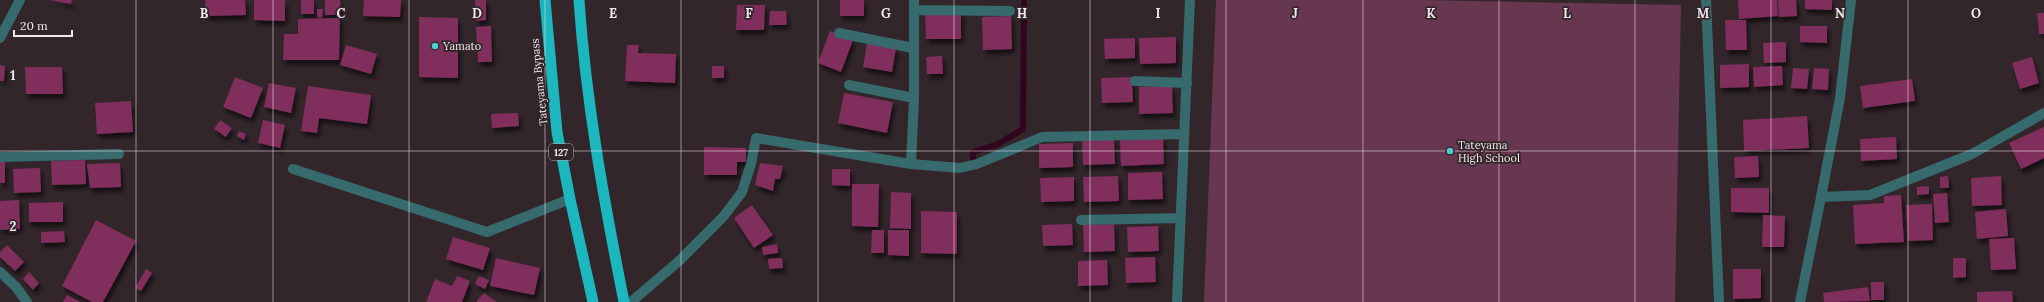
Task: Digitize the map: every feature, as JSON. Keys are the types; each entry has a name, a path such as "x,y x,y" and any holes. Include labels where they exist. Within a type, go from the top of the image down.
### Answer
{"highway":[{"name":"Tateyama Bypass","path":"545,0 557,132 593,302"},
{"path":"579,0 584,64 593,137 624,302"}],"street":[{"path":"0,38 20,0"},
{"path":"1177,302 1190,0"},
{"path":"1706,0 1719,302"},
{"path":"1800,302 1840,98 1851,0"},
{"path":"911,164 914,98 914,5 1010,11"},
{"path":"839,33 914,48"},
{"path":"1135,81 1187,83"},
{"path":"849,85 914,98"},
{"path":"1821,197 1870,195 1972,154 2044,113"},
{"path":"631,302 679,261 723,217 742,192 751,164 756,138 911,164 969,167 1042,137 1184,134"},
{"path":"0,157 119,154"},
{"path":"293,168 487,232 570,199"},
{"path":"1081,220 1180,218"},
{"path":"0,272 16,287 27,302"}],"shaded area":[{"name":"Tateyama High School","path":"1216,0 1419,0 1681,5 1675,302 1204,302"}],"building":[{"path":"49,0 72,0 71,4"},
{"path":"205,0 245,0 246,15 206,16"},
{"path":"254,0 285,0 285,21 254,20"},
{"path":"301,0 314,0 314,14 301,14"},
{"path":"325,0 340,0 341,15 325,15"},
{"path":"364,0 401,0 400,17 363,16"},
{"path":"475,0 486,0 486,20 476,21"},
{"path":"840,0 864,0 864,16 840,16"},
{"path":"1738,0 1777,0 1778,16 1739,19"},
{"path":"1778,0 1796,0 1797,16 1779,17"},
{"path":"1805,0 1832,0 1832,10 1805,9"},
{"path":"737,5 765,5 764,30 736,30"},
{"path":"317,9 323,9 322,18 317,17"},
{"path":"770,11 786,11 787,25 769,25"},
{"path":"961,11 961,39 926,39 925,12"},
{"path":"2037,13 2044,13 2044,34 2039,34"},
{"path":"1011,16 1012,49 983,50 982,17"},
{"path":"419,17 458,18 458,78 419,77"},
{"path":"340,18 339,60 283,60 284,34 298,34 298,19"},
{"path":"1725,20 1746,20 1747,50 1726,50"},
{"path":"491,26 492,62 478,62 476,27"},
{"path":"1800,26 1827,26 1827,43 1800,42"},
{"path":"830,31 853,40 841,72 818,63"},
{"path":"1176,37 1176,63 1140,64 1139,38"},
{"path":"1135,38 1135,58 1105,59 1104,39"},
{"path":"1786,42 1786,62 1764,63 1763,43"},
{"path":"867,43 896,48 892,72 863,67"},
{"path":"346,45 377,54 371,74 340,65"},
{"path":"627,45 639,45 638,53 676,54 675,83 625,81"},
{"path":"942,56 943,74 927,74 926,57"},
{"path":"2032,57 2039,83 2020,89 2012,63"},
{"path":"1749,64 1749,87 1720,88 1720,65"},
{"path":"0,65 5,66 4,81 0,81"},
{"path":"712,66 724,66 724,78 712,78"},
{"path":"1782,66 1783,85 1754,87 1753,67"},
{"path":"25,67 62,67 63,94 26,94"},
{"path":"1793,68 1809,69 1807,89 1791,88"},
{"path":"1814,68 1829,69 1828,90 1812,89"},
{"path":"235,77 263,88 251,118 223,107"},
{"path":"1132,77 1133,102 1102,103 1101,78"},
{"path":"1912,79 1915,101 1863,108 1860,86"},
{"path":"269,83 296,88 291,113 264,107"},
{"path":"308,86 371,95 367,124 319,118 317,133 301,131"},
{"path":"1172,86 1173,113 1139,114 1139,87"},
{"path":"844,93 893,102 887,133 838,123"},
{"path":"131,101 133,132 97,134 95,103"},
{"path":"518,113 519,126 492,128 491,114"},
{"path":"1807,116 1809,148 1744,151 1743,120"},
{"path":"220,120 232,128 226,137 214,129"},
{"path":"263,120 285,125 280,148 258,143"},
{"path":"2044,127 2044,158 2021,169 2009,143"},
{"path":"239,131 246,134 244,140 237,136"},
{"path":"1114,137 1115,164 1083,165 1082,138"},
{"path":"1163,137 1164,164 1121,166 1120,139"},
{"path":"1896,137 1897,159 1861,161 1860,139"},
{"path":"1073,143 1073,167 1039,168 1039,144"},
{"path":"704,147 746,148 746,162 737,162 737,175 704,175"},
{"path":"1758,156 1759,177 1735,178 1734,157"},
{"path":"85,160 86,184 52,185 51,161"},
{"path":"0,162 5,162 5,183 0,183"},
{"path":"120,163 121,187 90,188 87,164"},
{"path":"760,163 783,166 780,179 775,179 773,191 755,185"},
{"path":"40,168 41,192 14,193 13,169"},
{"path":"832,169 850,169 850,186 832,185"},
{"path":"1162,172 1163,199 1128,200 1128,173"},
{"path":"1118,176 1119,201 1084,202 1083,177"},
{"path":"1948,176 1949,188 1940,188 1940,177"},
{"path":"2001,176 2002,205 1972,206 1971,178"},
{"path":"1074,177 1074,201 1041,202 1040,178"},
{"path":"852,184 879,184 878,227 852,226"},
{"path":"1929,186 1929,194 1917,195 1917,187"},
{"path":"1731,188 1769,188 1769,213 1731,212"},
{"path":"891,192 911,193 911,229 890,228"},
{"path":"1947,193 1949,222 1935,223 1933,194"},
{"path":"1901,195 1904,242 1855,244 1853,205 1884,203 1884,196"},
{"path":"19,200 20,229 0,230 0,201"},
{"path":"63,202 63,222 29,222 29,203"},
{"path":"1932,204 1933,240 1908,241 1906,205"},
{"path":"752,205 773,235 754,248 734,218"},
{"path":"2006,209 2008,236 1977,239 1975,212"},
{"path":"921,211 957,212 957,254 921,253"},
{"path":"1763,215 1785,216 1784,247 1762,247"},
{"path":"96,220 136,241 103,302 92,302 62,286"},
{"path":"1072,224 1073,245 1043,246 1042,225"},
{"path":"1114,224 1115,251 1084,252 1083,225"},
{"path":"1158,226 1159,251 1128,252 1127,227"},
{"path":"872,230 884,230 884,253 871,253"},
{"path":"888,230 909,230 909,256 888,255"},
{"path":"64,231 65,242 41,243 41,232"},
{"path":"453,237 490,248 483,270 446,259"},
{"path":"2014,238 2016,269 1991,270 1989,239"},
{"path":"777,244 778,253 763,255 762,247"},
{"path":"7,245 24,262 15,271 0,257 0,252"},
{"path":"1155,257 1156,282 1126,283 1125,258"},
{"path":"496,258 540,268 534,295 490,286"},
{"path":"782,258 783,268 769,269 768,259"},
{"path":"1953,258 1966,258 1966,277 1953,278"},
{"path":"1107,260 1108,285 1078,286 1078,261"},
{"path":"146,269 152,273 141,291 135,288"},
{"path":"1733,269 1761,269 1761,298 1733,299"},
{"path":"29,272 39,283 33,290 23,279"},
{"path":"457,276 470,281 462,302 426,302 435,279 452,286"},
{"path":"479,276 489,280 485,289 475,284"},
{"path":"1871,282 1884,282 1884,300 1871,300"},
{"path":"1868,287 1870,301 1824,302 1823,293"},
{"path":"2012,291 2013,302 1977,302 1977,292"},
{"path":"484,293 497,302 476,302"},
{"path":"67,295 80,302 63,302"}],"waterway":[{"path":"973,158 973,152 998,144 1023,129 1024,0"}],"place":[{"name":"Yamato","path":"435,46"},
{"name":"Tateyama High School","path":"1450,151"}]}
